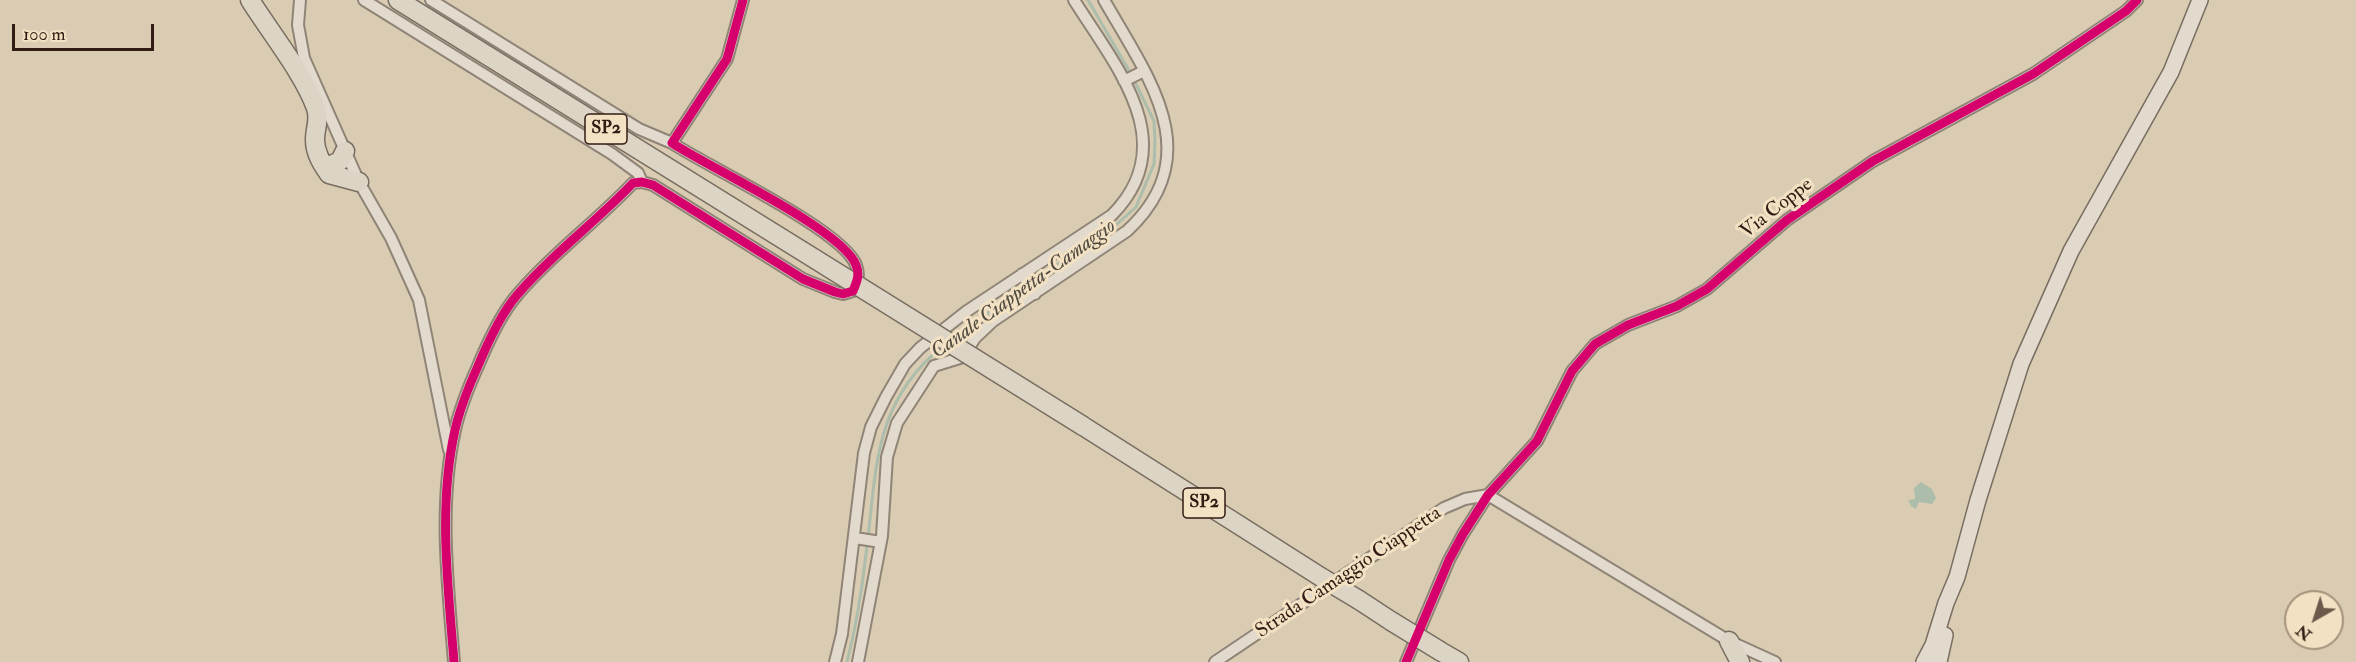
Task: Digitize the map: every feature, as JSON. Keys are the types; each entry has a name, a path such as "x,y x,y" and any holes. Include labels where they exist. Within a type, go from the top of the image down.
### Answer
{"main road":[{"path":"250,0 302,81 316,108 318,121 315,140 320,160 329,174 358,182"},
{"name":"SP2","path":"398,0 1083,426 1446,657 1459,662"},
{"path":"1939,662 1957,577 1978,500 2021,364 2071,251 2172,72 2200,0"},
{"path":"325,168 340,160 345,151"},
{"path":"1924,662 1933,645 1957,577"},
{"path":"1729,641 1740,662"}],"street":[{"path":"300,0 298,25 304,58 358,182 391,238 419,300 450,456"},
{"path":"364,0 612,154 638,172 642,182"},
{"path":"431,0 639,129 672,143 807,219 855,262 859,278 853,291 843,294 804,279 653,185 642,182 633,183 578,237 547,263 516,296 485,348 456,428 450,456 444,551 454,662"},
{"path":"672,143 727,59 743,0"},
{"path":"835,662 842,634 864,453 871,427 905,364 920,348 968,310 1112,215 1127,200 1137,182 1144,136 1141,117 1124,81 1074,0"},
{"path":"858,662 881,542 887,457 897,423 918,388 934,366 963,357 975,339 993,321 1127,231 1146,214 1167,166 1168,128 1144,71 1104,0"},
{"name":"Via Coppe","path":"1406,662 1449,560 1488,495 1537,441 1572,371 1595,344 1628,325 1677,306 1707,289 1787,220 1873,162 2033,74 2126,11 2137,0"},
{"path":"1124,81 1144,71"},
{"path":"1022,274 1035,294"},
{"path":"1488,495 1729,641 1775,662"},
{"name":"Strada Camaggio Ciappetta","path":"1215,662 1444,508 1465,499 1488,495"},
{"path":"855,538 881,542"}],"shaded area":[{"path":"1921,482 1932,489 1936,498 1932,504 1919,502 1916,509 1908,500 1915,499 1914,488"}],"waterway":[{"name":"Canale Ciappetta-Camaggio","path":"1088,0 1131,74"},
{"name":"Canale Ciappetta-Camaggio","path":"955,338 1015,293 1116,225 1136,207 1154,164 1155,140 1154,121 1134,80"},
{"name":"Canale Ciappetta-Camaggio","path":"847,662 861,595 876,468 882,442 890,416 902,392 919,369 942,347"}],"cycle path":[{"path":"454,662 447,575 447,487 455,430 465,397 491,338 512,302 545,265 633,183 642,182 653,185 803,279 843,294 853,291 858,275 856,265 846,251 827,235 802,217 672,143 727,59 743,0"},
{"path":"1406,662 1449,560 1463,534 1488,495 1537,441 1572,371 1595,344 1628,325 1677,306 1707,289 1787,220 1873,161 2033,74 2126,11 2137,0"}]}
